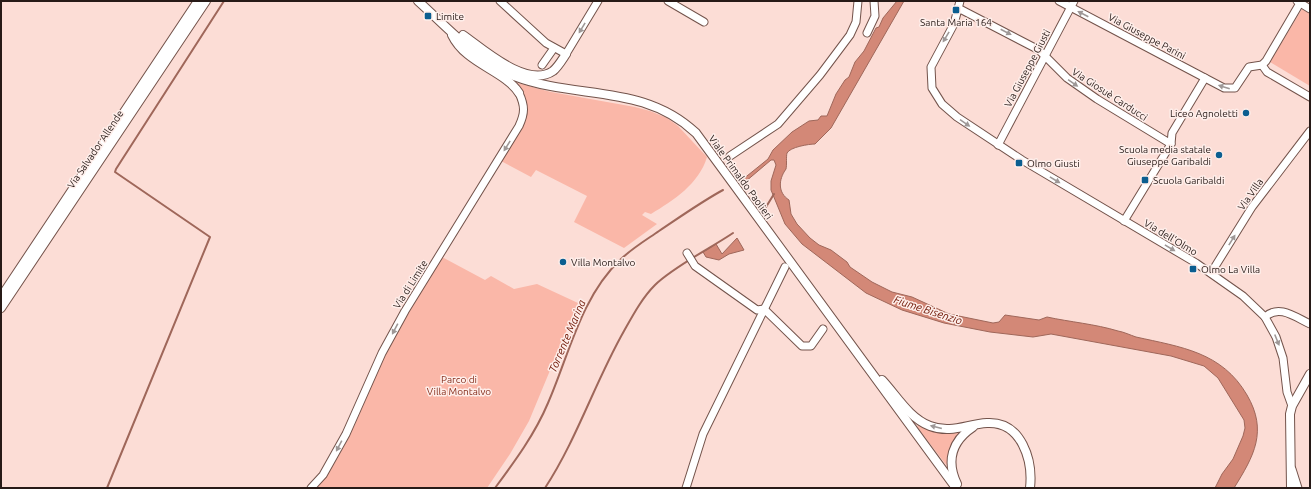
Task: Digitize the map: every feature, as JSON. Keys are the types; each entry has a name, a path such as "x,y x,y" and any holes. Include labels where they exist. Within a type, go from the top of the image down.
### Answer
{"main road":[{"name":"Via Salvador Allende","path":"1,297 198,1"},
{"name":"Via Salvador Allende","path":"1,308 206,1"},
{"name":"Viale Primaldo Paolieri","path":"418,1 484,58 512,75 543,84 649,103 676,116 696,133 940,468 958,488"},
{"path":"449,29 462,35 504,64 531,74 552,72 566,54"},
{"path":"449,29 459,45 486,68 510,83 519,93"},
{"path":"863,361 911,413 925,424 952,430 982,424 997,424 1010,430 1018,437 1024,447 1029,461 1030,488"},
{"path":"1292,406 1310,374"},
{"name":"Via dell'Olmo","path":"1291,488 1289,424 1292,406"},
{"path":"958,488 952,471 952,452 962,436 974,426"},
{"path":"940,468 951,488"}],"street":[{"path":"500,1 546,43 566,54 598,1"},
{"path":"668,1 704,22"},
{"path":"730,156 778,124 820,75 850,35 856,22 858,1"},
{"path":"868,33 875,16 874,1"},
{"name":"Via Giuseppe Parini","path":"1059,1 1072,4 1224,88 1233,89 1237,86 1248,67 1262,65"},
{"path":"1310,8 1299,2 1266,62 1262,65 1267,72 1310,97"},
{"name":"Via Giuseppe Giusti","path":"998,144 1072,4"},
{"name":"Via Giosuè Carducci","path":"959,5 1039,50 1067,78 1097,99 1172,144"},
{"name":"Via dell'Olmo","path":"959,5 954,24 931,67 931,84 936,97 950,112 998,144 1211,273 1243,296 1265,317 1276,337 1285,369 1287,392 1292,406"},
{"path":"542,65 554,48"},
{"path":"1124,221 1172,144 1172,133 1205,78"},
{"name":"Via di Limite","path":"311,488 323,475 346,434 382,353 405,311 519,126 524,116 524,104 519,93"},
{"name":"Via Villa","path":"1211,273 1252,207 1310,131"},
{"path":"687,253 695,266 757,310 764,309"},
{"path":"686,488 703,434 785,267"},
{"path":"764,309 802,346 811,346 823,329"},
{"path":"1265,317 1272,311 1279,310 1310,324"},
{"path":"1290,461 1298,488"}],"green space":[{"path":"1302,9 1310,14 1310,86 1270,62"},
{"path":"517,83 551,92 635,107 667,118 678,126 707,157 703,167 692,183 677,197 651,214 645,212 642,215 657,224 624,248 574,222 587,196 536,170 531,177 501,161 525,115"},
{"name":"Parco di Villa Montalvo","path":"442,257 485,280 491,276 514,289 537,284 578,303 529,421 510,454 487,488 316,488 327,474 346,442 384,357 412,306"},
{"path":"919,425 946,433 960,432 951,446 947,466 918,428 917,426"}],"water":[{"name":"Fiume Bisenzio","path":"897,1 904,1 831,128 815,144 804,145 792,149 787,153 786,169 783,173 780,186 783,194 789,200 791,214 797,224 819,245 831,250 847,262 850,267 872,282 892,292 912,297 949,314 993,323 999,322 1005,315 1039,320 1047,317 1091,325 1169,344 1184,348 1213,360 1237,381 1247,395 1257,420 1256,443 1247,465 1234,488 1215,488 1222,474 1233,459 1243,436 1245,428 1244,420 1218,378 1204,366 1171,356 1051,334 1033,337 990,332 944,323 902,310 866,293 802,244 785,224 771,190 771,181 776,165 774,160 771,160 745,182 742,180 768,159 773,150 792,132 809,121 818,120 821,116 827,116 836,94 845,80 849,77 855,62 864,51 876,28 879,27 883,18"},
{"path":"737,238 744,250 729,254 719,260 706,257 703,252 716,244 722,254"}],"waterway":[{"path":"107,488 210,237 115,172 224,1"},
{"name":"Torrente Marina","path":"495,488 537,426 556,385 577,327 595,291 607,275 620,260 634,248 723,190"},
{"path":"766,207 774,194"},
{"path":"545,488 567,450 614,350 634,313 646,295 655,285 672,271 733,233"}],"place":[{"name":"Santa Maria 164","path":"956,10"},
{"name":"Limite","path":"428,16"},
{"name":"Liceo Agnoletti","path":"1246,113"},
{"name":"Scuola media statale Giuseppe Garibaldi","path":"1219,155"},
{"name":"Olmo Giusti","path":"1019,163"},
{"name":"Scuola Garibaldi","path":"1145,180"},
{"name":"Villa Montalvo","path":"563,262"},
{"name":"Olmo La Villa","path":"1193,269"}]}
